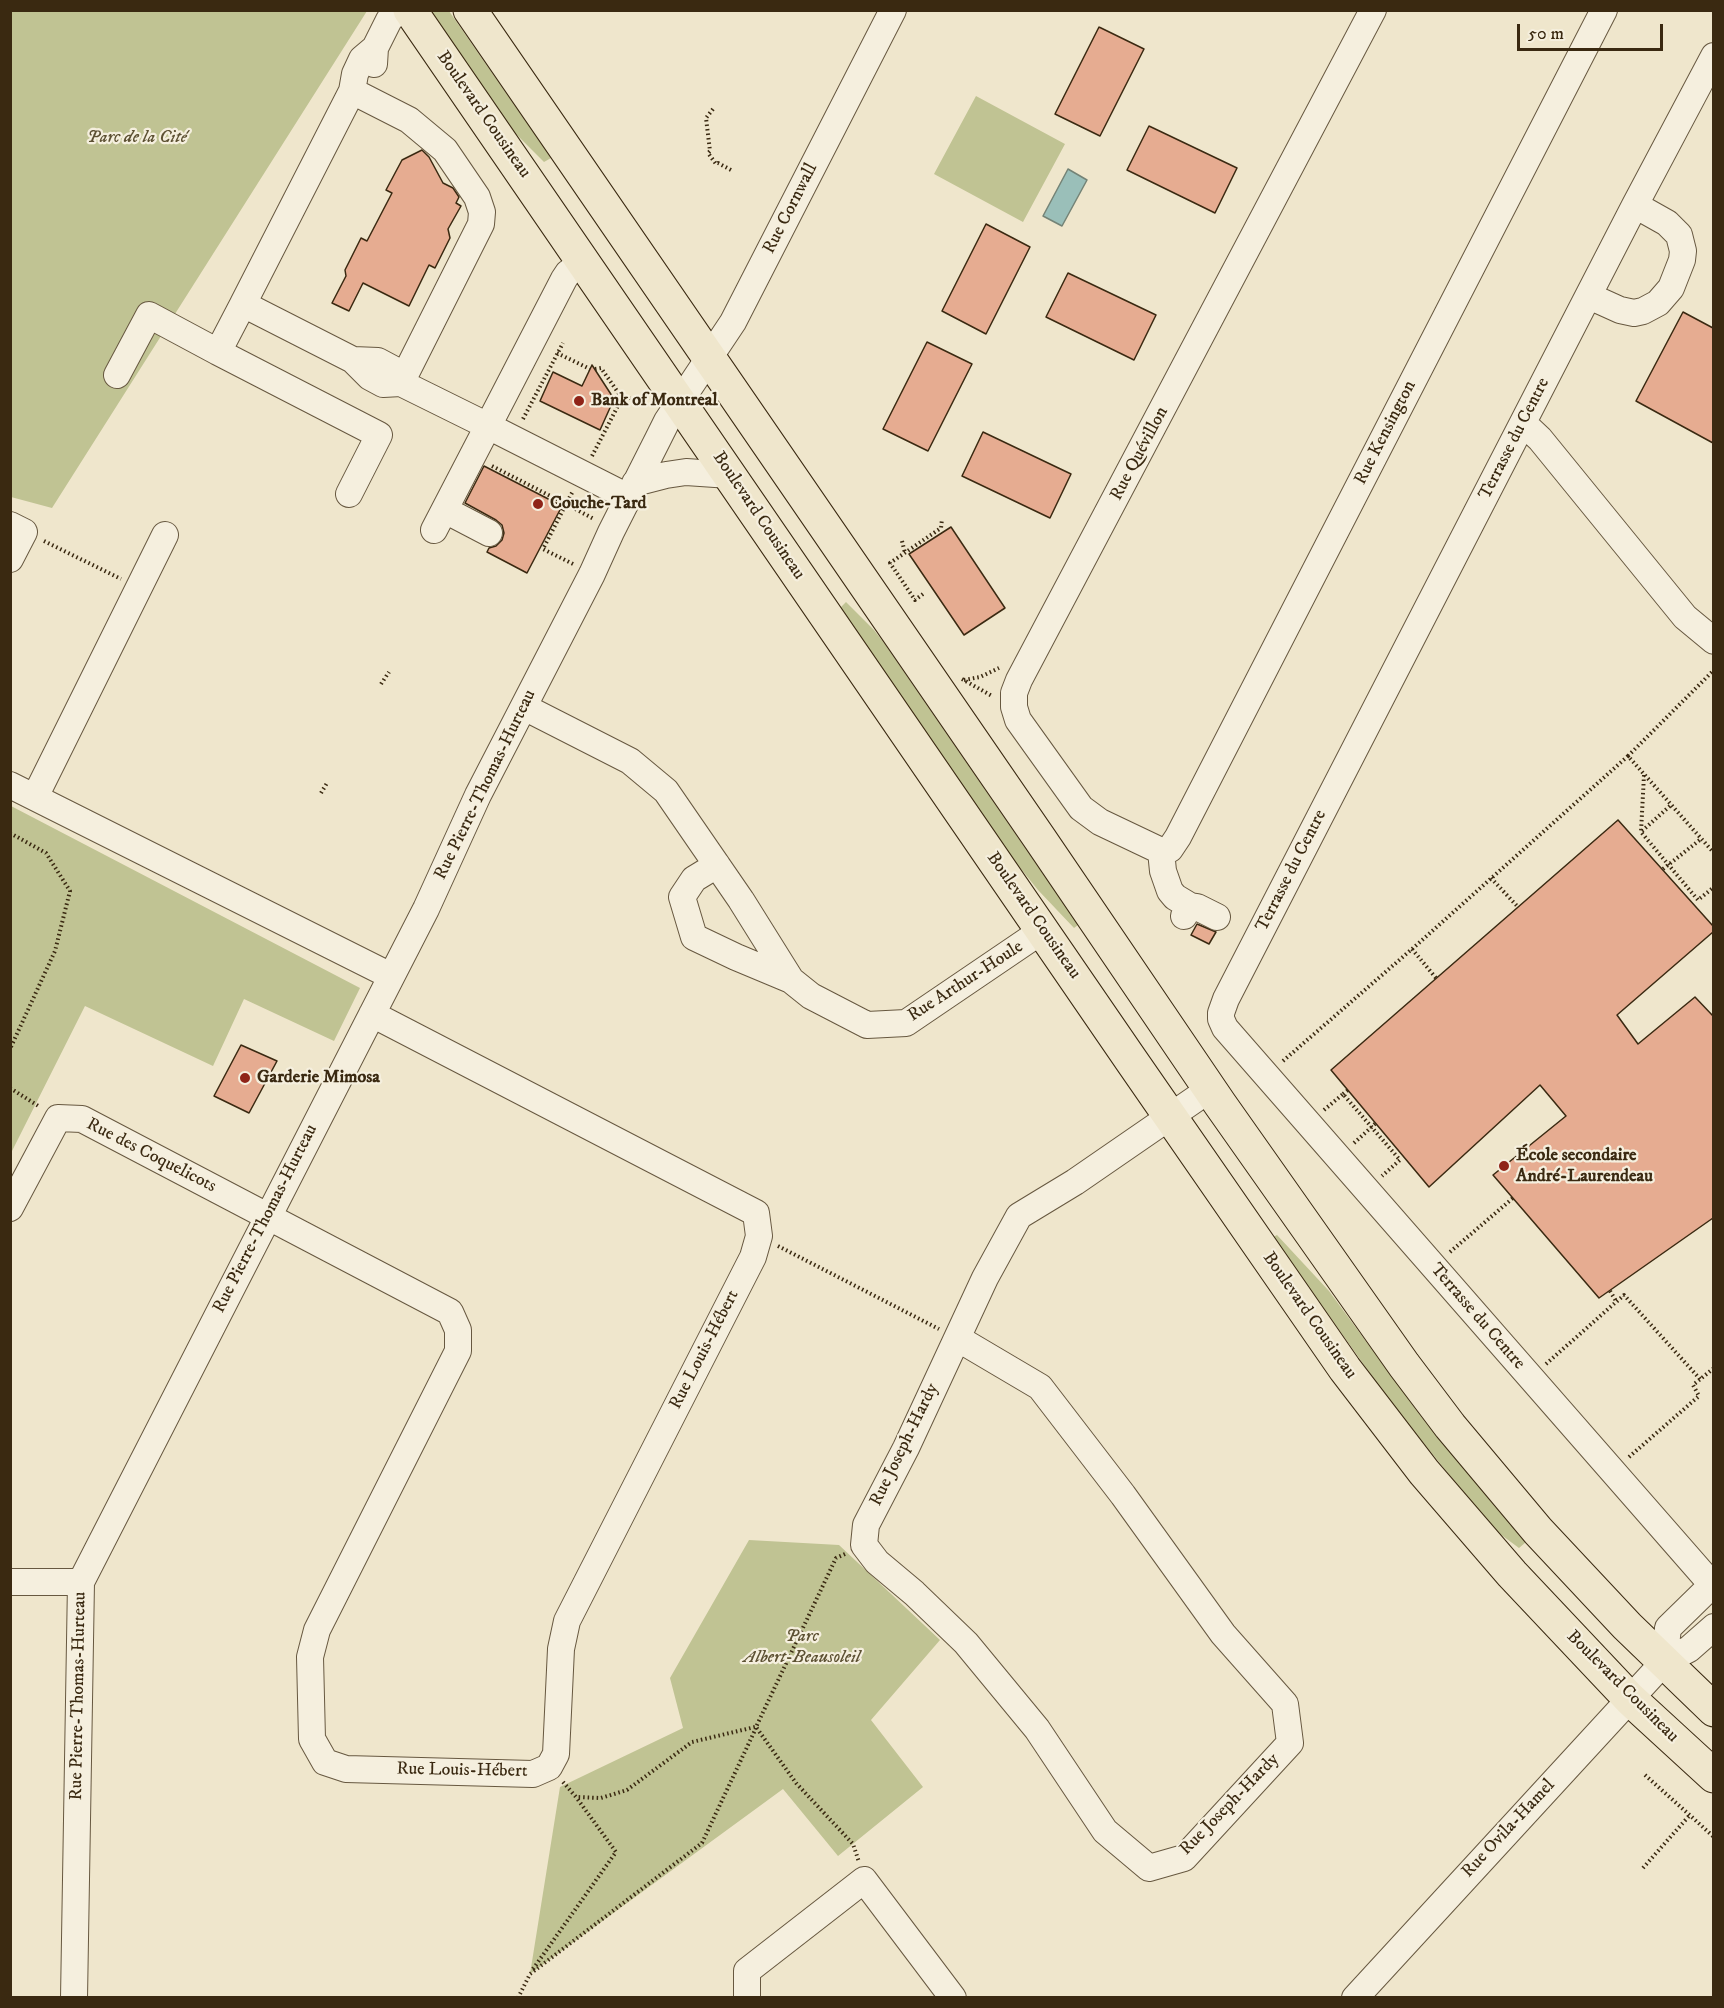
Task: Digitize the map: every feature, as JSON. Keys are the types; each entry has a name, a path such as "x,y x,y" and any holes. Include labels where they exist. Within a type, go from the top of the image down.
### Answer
{"main road":[{"name":"Boulevard Cousineau","path":"410,10 583,261 664,400 730,475 1335,1355 1424,1473 1540,1606 1630,1699 1713,1776"},
{"path":"470,10 1210,1089 1391,1348 1450,1426 1538,1531 1606,1605 1713,1710"}],"street":[{"path":"218,352 352,91 353,76 362,59 375,48 389,20 398,10"},
{"name":"Rue Cornwall","path":"664,400 709,360 729,329 893,10"},
{"name":"Rue Quévillon","path":"1162,851 1100,822 1081,808 1018,720 1014,707 1014,693 1373,10"},
{"name":"Rue Kensington","path":"1162,851 1173,846 1178,837 1604,10"},
{"name":"Terrasse du Centre","path":"1713,56 1226,999 1221,1019 1226,1028 1713,1586"},
{"path":"352,91 409,120 445,150 477,197 482,212 481,224 401,382"},
{"path":"1589,296 1620,310 1634,313 1652,308 1671,288 1682,260 1683,251 1679,235 1667,223 1635,205"},
{"path":"489,533 439,520 564,279 583,261"},
{"path":"243,304 353,360 370,377 383,384 401,382 488,426 632,490 679,473 730,475"},
{"path":"117,375 149,315 379,435 349,494"},
{"name":"Rue Pierre-Thomas-Hurteau","path":"74,1998 81,1582 426,909 478,795 592,574 667,421 664,400"},
{"path":"1523,423 1540,439 1685,617 1713,641"},
{"path":"10,559 17,529"},
{"path":"35,797 165,535"},
{"name":"Rue Arthur-Houle","path":"524,707 630,761 666,791 717,865 790,980"},
{"path":"10,785 392,976"},
{"path":"1162,851 1164,877 1170,891 1187,911 1197,907 1216,917"},
{"name":"Rue Arthur-Houle","path":"717,865 694,879 682,897 694,937 790,980 811,996 867,1025 906,1023 1043,930"},
{"path":"372,1014 756,1213 759,1236"},
{"name":"Rue Joseph-Hardy","path":"957,1338 1040,1387 1123,1495 1223,1634 1286,1704 1290,1743 1184,1858 1149,1868 1106,1831 1037,1729 966,1643 914,1593 877,1562 864,1545 866,1525 906,1448 957,1338 985,1278 1019,1216 1075,1182 1210,1089"},
{"path":"10,1208 58,1118"},
{"name":"Rue des Coquelicots","path":"58,1118 82,1119 267,1216"},
{"name":"Rue Louis-Hébert","path":"267,1216 450,1312 458,1330 458,1352 317,1630 310,1657 312,1739 325,1761 346,1769 533,1773 549,1767 556,1754 561,1649 567,1621 753,1257 759,1236"},
{"path":"10,1582 81,1582"},
{"path":"1664,1662 1668,1628 1713,1586"},
{"name":"Rue Ovila-Hamel","path":"1355,1998 1664,1662 1689,1649 1713,1627"},
{"path":"747,1998 747,1971 864,1880 953,1998"}],"path":[{"path":"713,109 706,118 710,151 708,153 716,164 730,170"},
{"path":"518,428 563,343"},
{"path":"557,353 592,369 601,368 622,398"},
{"path":"622,398 664,400"},
{"path":"588,463 622,398"},
{"path":"486,463 596,520"},
{"path":"566,504 543,549 573,564"},
{"path":"923,594 915,600 890,562 941,528 942,519"},
{"path":"17,529 139,587"},
{"path":"902,540 905,553"},
{"path":"963,680 980,677 1004,667"},
{"path":"1281,1063 1628,756 1713,670"},
{"path":"381,684 389,672"},
{"path":"958,677 993,696"},
{"path":"1628,756 1713,853"},
{"path":"1644,775 1641,832 1698,900 1713,887"},
{"path":"321,793 327,783"},
{"path":"1641,832 1671,805"},
{"path":"10,833 46,853 70,891 55,951 10,1049"},
{"path":"1663,869 1701,839"},
{"path":"1491,878 1518,907"},
{"path":"1412,949 1436,978"},
{"path":"10,1088 58,1118"},
{"path":"1321,1112 1348,1090"},
{"path":"1343,1094 1402,1158 1379,1179"},
{"path":"1350,1146 1374,1125"},
{"path":"1446,1256 1514,1198"},
{"path":"759,1236 957,1338"},
{"path":"1610,1290 1616,1301"},
{"path":"1543,1366 1624,1295 1700,1379"},
{"path":"1625,1460 1699,1396 1693,1385 1713,1368"},
{"path":"530,1974 702,1843 836,1558 864,1545"},
{"path":"576,1797 601,1798 627,1790 692,1742 756,1727"},
{"path":"756,1727 796,1783 853,1844 864,1880"},
{"path":"518,1998 530,1974 616,1852 576,1797 549,1767"},
{"path":"1645,1775 1713,1837"},
{"path":"1643,1868 1689,1816"}],"green space":[{"name":"Parc de la Cité","path":"10,11 367,11 52,508 11,497"},
{"path":"430,11 449,11 551,158 544,162 510,128"},
{"path":"976,96 1065,144 1023,222 934,174"},
{"path":"846,602 884,643 1078,925 1074,928 1038,890 1013,859 840,608"},
{"path":"11,806 360,988 334,1041 244,999 213,1066 85,1006 11,1153"},
{"path":"1277,1235 1329,1291 1426,1423 1526,1542 1519,1548 1492,1528 1389,1400 1273,1237"},
{"name":"Parc Albert-Beausoleil","path":"749,1540 839,1545 940,1640 871,1720 923,1787 838,1856 783,1789 530,1974 560,1787 683,1728 670,1678"}],"water":[{"path":"1068,169 1087,180 1062,226 1043,216"}],"building":[{"path":"1099,27 1144,49 1100,136 1055,114"},
{"path":"1149,126 1237,168 1215,213 1127,170"},
{"path":"422,150 429,157 443,183 453,188 459,197 456,203 461,206 448,229 450,238 435,268 429,265 409,306 363,283 349,311 332,303 361,238 367,241 392,193 386,190 402,160"},
{"path":"986,224 1030,247 986,334 942,311"},
{"path":"1068,273 1156,315 1134,360 1046,317"},
{"path":"1683,312 1713,328 1713,443 1636,401"},
{"path":"927,342 972,364 928,451 883,429"},
{"path":"592,365 614,399 600,430 540,401 553,372 582,386"},
{"path":"983,432 1071,474 1050,518 962,476"},
{"path":"484,466 562,506 527,573 487,552 489,548 496,546 502,540 504,533 502,525 465,503"},
{"path":"951,527 1005,608 964,635 909,554"},
{"path":"1618,820 1713,926 1713,932 1617,1015 1638,1044 1695,997 1713,1016 1713,1218 1599,1298 1493,1175 1566,1116 1540,1085 1429,1187 1331,1070"},
{"path":"1197,924 1216,932 1209,944 1191,935"},
{"name":"Garderie Mimosa","path":"241,1045 277,1061 249,1113 214,1096"}],"place":[{"name":"Bank of Montreal","path":"579,401"},
{"name":"Couche-Tard","path":"538,504"},
{"name":"Garderie Mimosa","path":"245,1078"},
{"name":"École secondaire André-Laurendeau","path":"1504,1166"}]}
